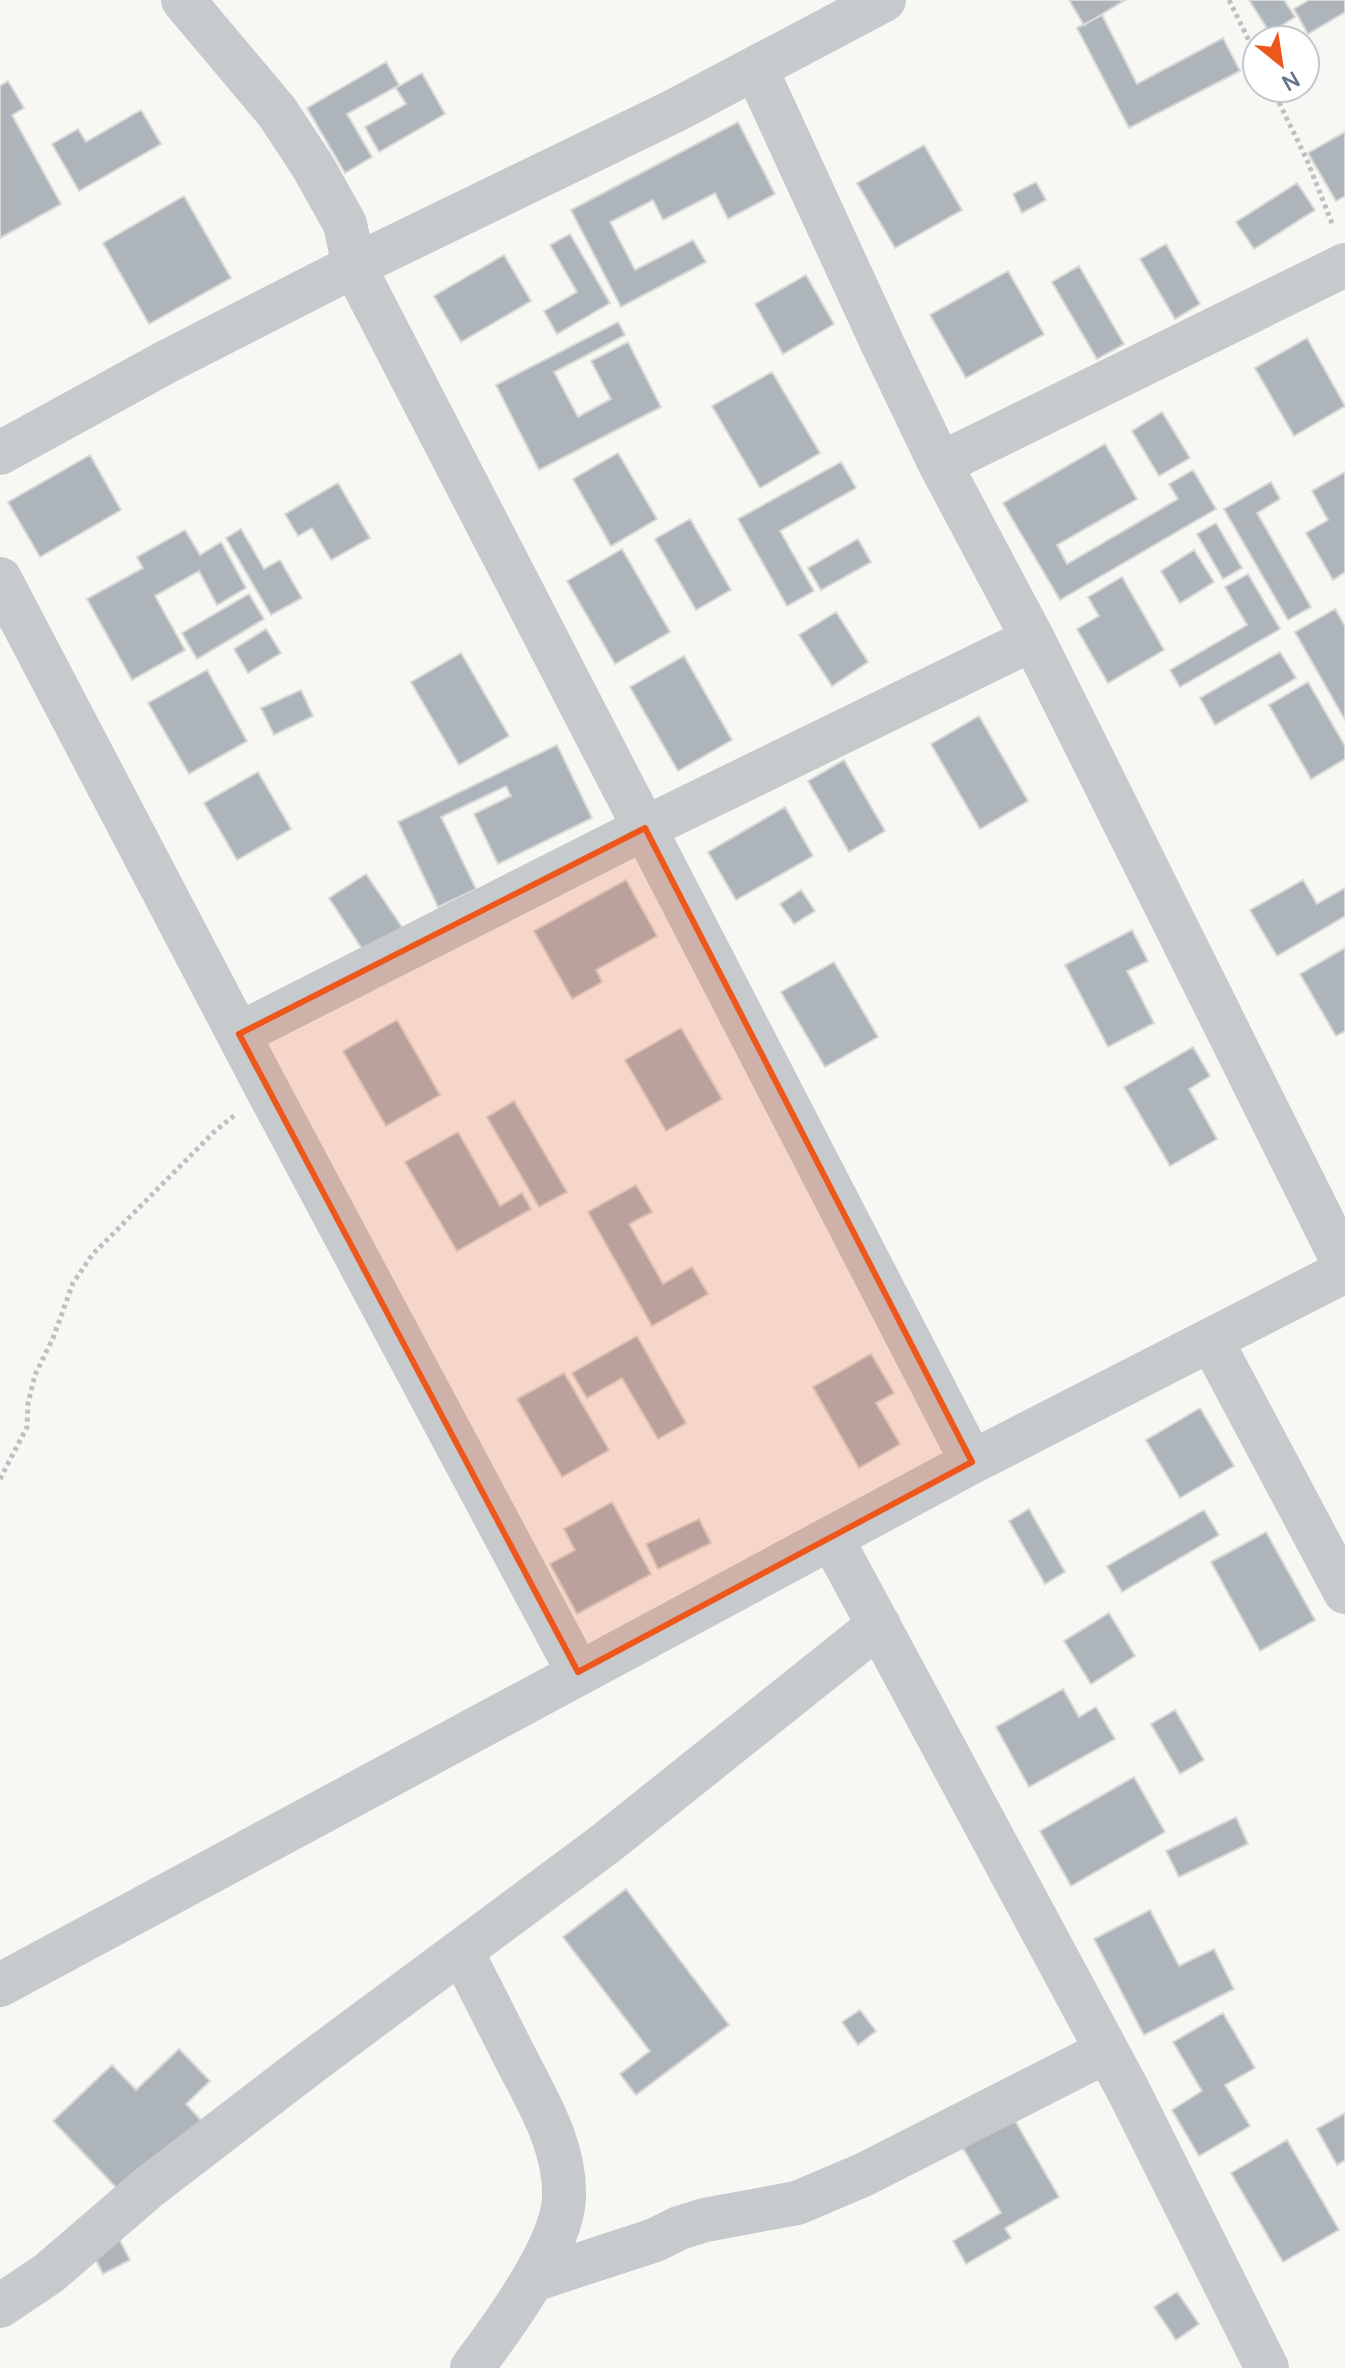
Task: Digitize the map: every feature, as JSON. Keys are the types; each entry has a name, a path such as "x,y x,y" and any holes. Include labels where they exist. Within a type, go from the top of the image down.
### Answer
{"street":[{"path":"183,0 277,112 312,165 345,224 354,266 972,1462"},
{"path":"0,453 166,362 756,69 884,0"},
{"path":"0,1985 578,1672 1345,1268 1033,639 940,464 756,69"},
{"path":"940,464 1340,248"},
{"path":"0,579 578,1672"},
{"path":"239,1034 645,828 1033,639"},
{"path":"1211,1340 1345,1592"},
{"path":"832,1539 1107,2051 1267,2368"},
{"path":"0,2306 49,2273 149,2187 617,1834 879,1625"},
{"path":"462,1952 545,2116 561,2161 564,2200 554,2235 533,2280 472,2368"},
{"path":"533,2280 655,2240 705,2220 797,2203 877,2168 1107,2051"}],"path":[{"path":"1229,0 1241,24"},
{"path":"1280,104 1307,160 1340,248"},
{"path":"0,1479 27,1427 28,1403 35,1375 53,1338 73,1283 92,1255 205,1141 267,1089"}],"highlighted area":[{"path":"645,828 972,1462 578,1672 239,1034"}],"building":[{"path":"1069,0 1125,0 1084,25"},
{"path":"1249,0 1284,0 1295,17 1284,24 1264,24"},
{"path":"1309,0 1345,0 1345,12 1321,26 1302,24 1294,9"},
{"path":"1102,15 1137,84 1223,38 1240,71 1129,128 1077,28"},
{"path":"386,62 399,85 347,114 372,157 345,173 307,108"},
{"path":"422,73 445,114 379,152 365,127 406,104 396,88"},
{"path":"8,81 24,108 12,115 61,204 0,238 0,86"},
{"path":"141,110 161,144 79,191 52,144 78,129 86,142"},
{"path":"738,122 775,194 728,219 715,193 663,220 653,200 610,222 635,270 693,240 706,262 621,307 571,210"},
{"path":"1345,132 1345,196 1336,201 1308,153"},
{"path":"924,145 962,210 895,248 857,183"},
{"path":"1036,182 1046,200 1022,213 1013,194"},
{"path":"1297,183 1315,210 1254,249 1236,222"},
{"path":"184,196 231,278 149,324 103,243"},
{"path":"570,234 610,303 557,334 544,311 577,292 550,245"},
{"path":"1166,244 1200,304 1175,319 1140,259"},
{"path":"504,255 531,301 461,342 434,296"},
{"path":"1079,266 1124,344 1097,359 1052,282"},
{"path":"1008,271 1044,334 966,378 930,315"},
{"path":"806,275 834,324 783,354 755,304"},
{"path":"618,322 625,335 554,372 578,417 611,399 591,361 628,342 661,407 539,470 496,385"},
{"path":"1307,338 1345,406 1294,436 1255,368"},
{"path":"772,372 820,453 760,488 712,406"},
{"path":"1162,412 1190,458 1159,476 1132,431"},
{"path":"1105,444 1137,499 1057,545 1067,564 1178,499 1169,484 1193,470 1216,509 1060,600 1003,503"},
{"path":"618,453 657,519 611,546 573,479"},
{"path":"90,455 121,510 40,557 8,502"},
{"path":"841,462 856,488 780,531 814,591 787,606 738,519"},
{"path":"1345,472 1345,572 1333,580 1306,533 1328,520 1312,491"},
{"path":"1271,482 1280,499 1257,513 1311,607 1288,620 1224,509"},
{"path":"338,483 370,538 331,560 312,528 298,536 285,514"},
{"path":"690,519 731,590 696,610 655,539"},
{"path":"1216,523 1242,568 1223,579 1197,534"},
{"path":"241,529 264,569 280,560 302,598 271,615 226,538"},
{"path":"185,530 200,555 221,542 246,588 217,605 199,571 155,596 185,650 132,680 87,599 143,568 137,557"},
{"path":"858,539 871,562 821,590 808,568"},
{"path":"622,549 670,632 615,664 567,581"},
{"path":"1194,550 1214,582 1180,603 1161,571"},
{"path":"1248,574 1280,629 1180,687 1170,670 1247,625 1225,587"},
{"path":"1122,577 1164,650 1108,683 1077,629 1099,616 1088,597"},
{"path":"249,594 264,619 197,659 182,633"},
{"path":"1335,609 1345,626 1345,720 1295,632"},
{"path":"836,612 868,662 832,686 799,635"},
{"path":"266,629 281,653 248,673 234,649"},
{"path":"1280,652 1296,678 1215,725 1200,698"},
{"path":"461,653 509,736 459,765 411,682"},
{"path":"684,656 732,740 678,771 630,687"},
{"path":"207,670 247,741 189,774 148,703"},
{"path":"1308,682 1345,746 1345,759 1311,779 1269,705"},
{"path":"301,690 313,716 274,735 261,708"},
{"path":"979,716 1028,801 980,829 931,744"},
{"path":"557,745 592,818 498,864 474,814 511,796 506,786 441,817 476,889 438,907 398,822"},
{"path":"844,760 885,831 849,852 808,781"},
{"path":"258,772 291,829 237,860 204,803"},
{"path":"785,807 813,856 736,900 708,852"},
{"path":"366,874 406,933 368,958 329,898"},
{"path":"626,880 657,936 596,970 602,982 572,999 534,931"},
{"path":"1303,880 1317,904 1345,888 1345,916 1277,956 1250,910"},
{"path":"801,890 815,911 794,924 780,904"},
{"path":"1132,930 1148,961 1127,971 1154,1023 1108,1047 1065,965"},
{"path":"1345,948 1345,1031 1336,1036 1300,974"},
{"path":"834,962 878,1037 825,1067 781,992"},
{"path":"397,1020 440,1095 386,1126 343,1051"},
{"path":"681,1028 722,1099 666,1131 625,1060"},
{"path":"1193,1047 1210,1076 1189,1089 1217,1139 1170,1166 1124,1087"},
{"path":"514,1101 567,1192 539,1207 487,1117"},
{"path":"458,1132 500,1206 522,1193 531,1209 457,1251 405,1162"},
{"path":"636,1185 652,1212 629,1224 663,1284 692,1267 708,1294 652,1326 588,1212"},
{"path":"637,1336 686,1423 658,1439 622,1378 587,1398 572,1373"},
{"path":"871,1354 894,1393 876,1403 900,1444 859,1468 813,1387"},
{"path":"564,1373 609,1450 562,1477 517,1399"},
{"path":"1200,1408 1234,1466 1180,1498 1146,1440"},
{"path":"612,1502 651,1574 577,1614 550,1564 575,1550 564,1529"},
{"path":"1029,1509 1065,1572 1045,1584 1009,1521"},
{"path":"1204,1510 1219,1535 1122,1592 1107,1566"},
{"path":"699,1519 711,1543 658,1569 646,1544"},
{"path":"1266,1532 1315,1620 1260,1651 1211,1562"},
{"path":"1109,1613 1135,1656 1091,1684 1064,1641"},
{"path":"1063,1689 1079,1717 1096,1707 1115,1739 1029,1787 996,1727"},
{"path":"1175,1710 1204,1760 1180,1774 1151,1724"},
{"path":"1134,1777 1165,1832 1071,1886 1040,1831"},
{"path":"1236,1817 1248,1844 1179,1877 1166,1851"},
{"path":"626,1889 729,2025 636,2095 620,2074 650,2051 563,1937"},
{"path":"1150,1910 1179,1966 1214,1949 1234,1989 1144,2035 1094,1939"},
{"path":"860,2010 876,2031 858,2045 842,2022"},
{"path":"1223,2013 1255,2068 1225,2085 1250,2126 1199,2156 1172,2110 1202,2091 1173,2042"},
{"path":"179,2049 210,2081 186,2104 207,2127 129,2201 53,2121 112,2065 136,2090"},
{"path":"1345,2113 1345,2160 1337,2165 1317,2129"},
{"path":"1014,2119 1059,2197 1005,2228 1011,2238 966,2264 953,2241 1001,2213 963,2148"},
{"path":"1287,2140 1339,2230 1283,2262 1231,2173"},
{"path":"119,2239 130,2260 103,2274 92,2252"},
{"path":"1177,2292 1199,2324 1176,2340 1154,2307"}]}
